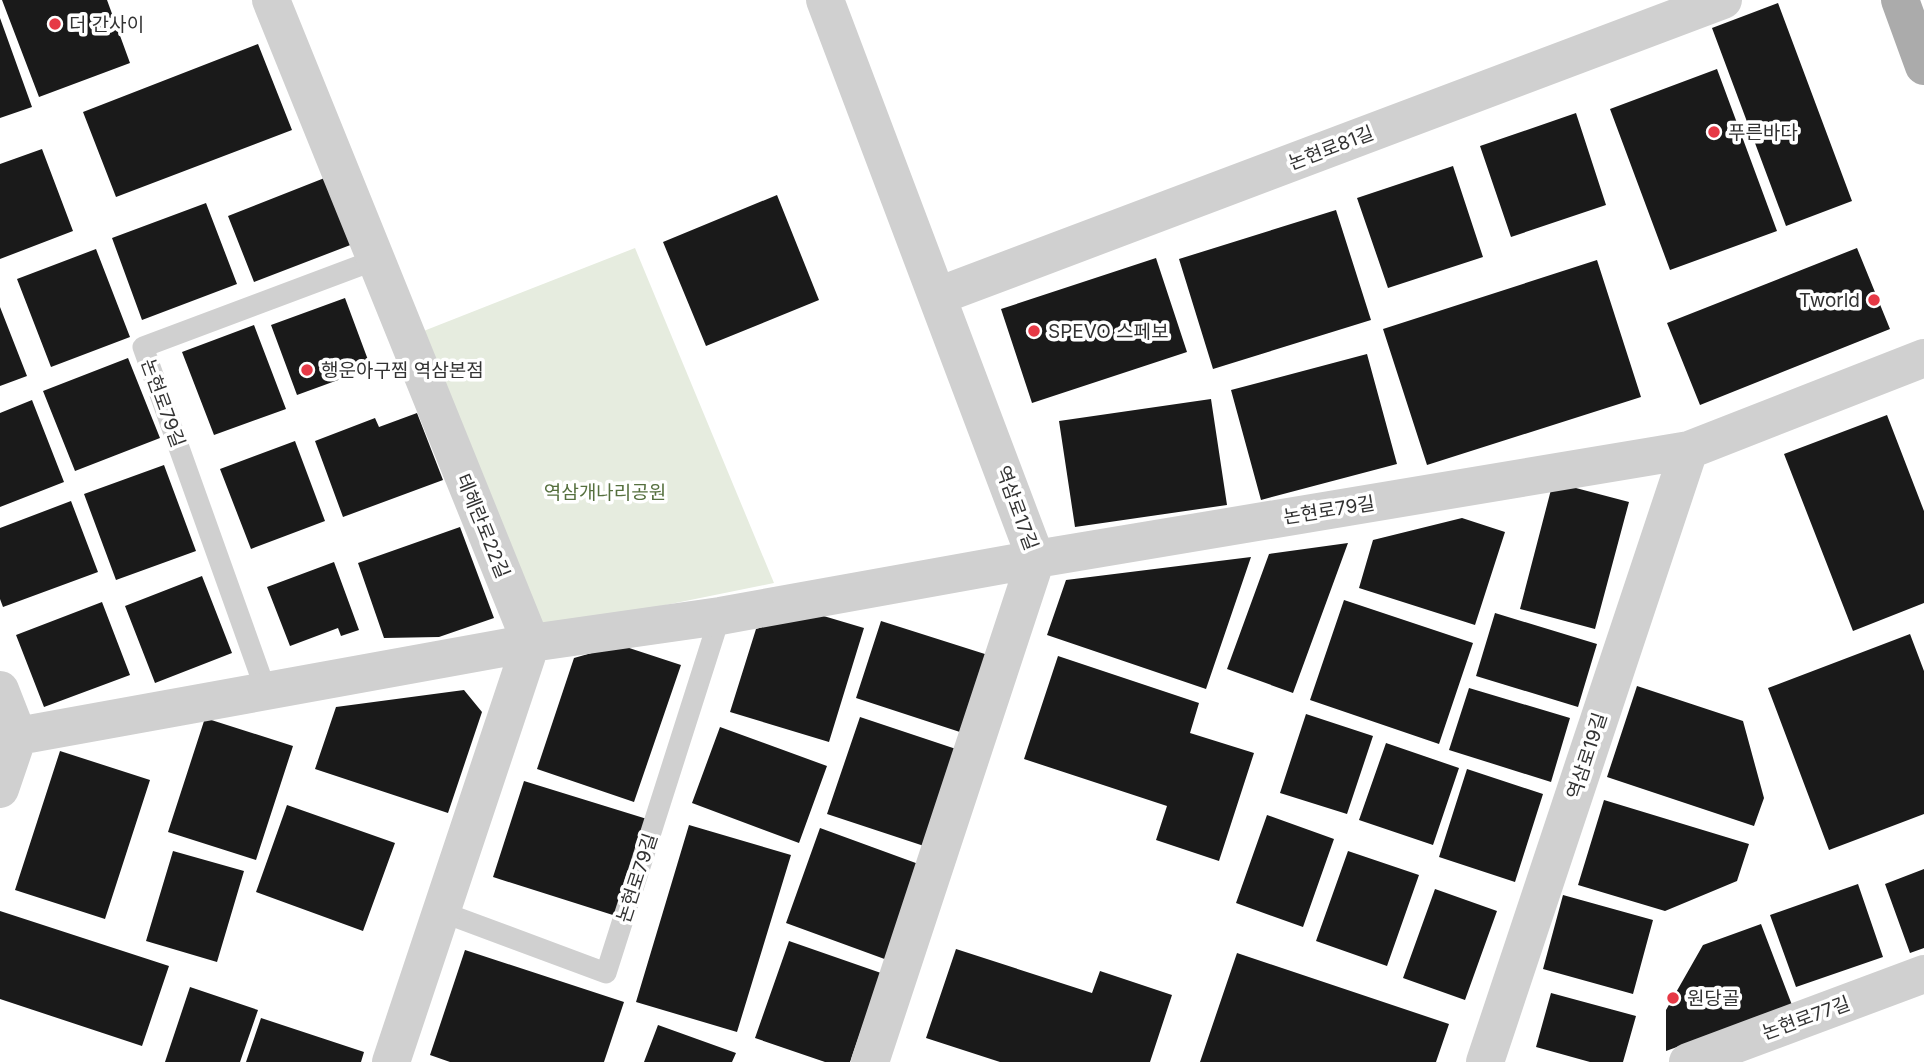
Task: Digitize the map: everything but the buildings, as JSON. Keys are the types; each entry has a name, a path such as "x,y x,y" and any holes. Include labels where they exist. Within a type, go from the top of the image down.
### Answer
{"main road":[{"path":"1900,0 1924,66"}],"street":[{"name":"테헤란로22길","path":"271,0 531,643"},
{"name":"역삼로17길","path":"825,0 1036,559 870,1062"},
{"name":"논현로81길","path":"938,296 1723,0"},
{"name":"논현로79길","path":"18,736 531,643 720,616 1036,559 1689,450 1924,358"},
{"name":"역삼로19길","path":"1485,1062 1689,450"},
{"path":"391,1062 531,643"},
{"path":"0,690 18,736 0,789"},
{"name":"논현로77길","path":"1688,1062 1924,974"}],"lane":[{"name":"논현로79길","path":"266,691 143,347 375,260"},
{"name":"논현로79길","path":"442,912 606,974 720,616"}],"green space":[{"name":"역삼개나리공원","path":"635,248 774,583 528,633 416,334"}],"place":[{"name":"더 간사이","path":"55,24"},
{"name":"푸른바다","path":"1714,132"},
{"name":"Tworld","path":"1874,300"},
{"name":"SPEVO 스페보","path":"1034,331"},
{"name":"행운아구찜 역삼본점","path":"307,370"},
{"name":"원당골","path":"1673,998"}]}
